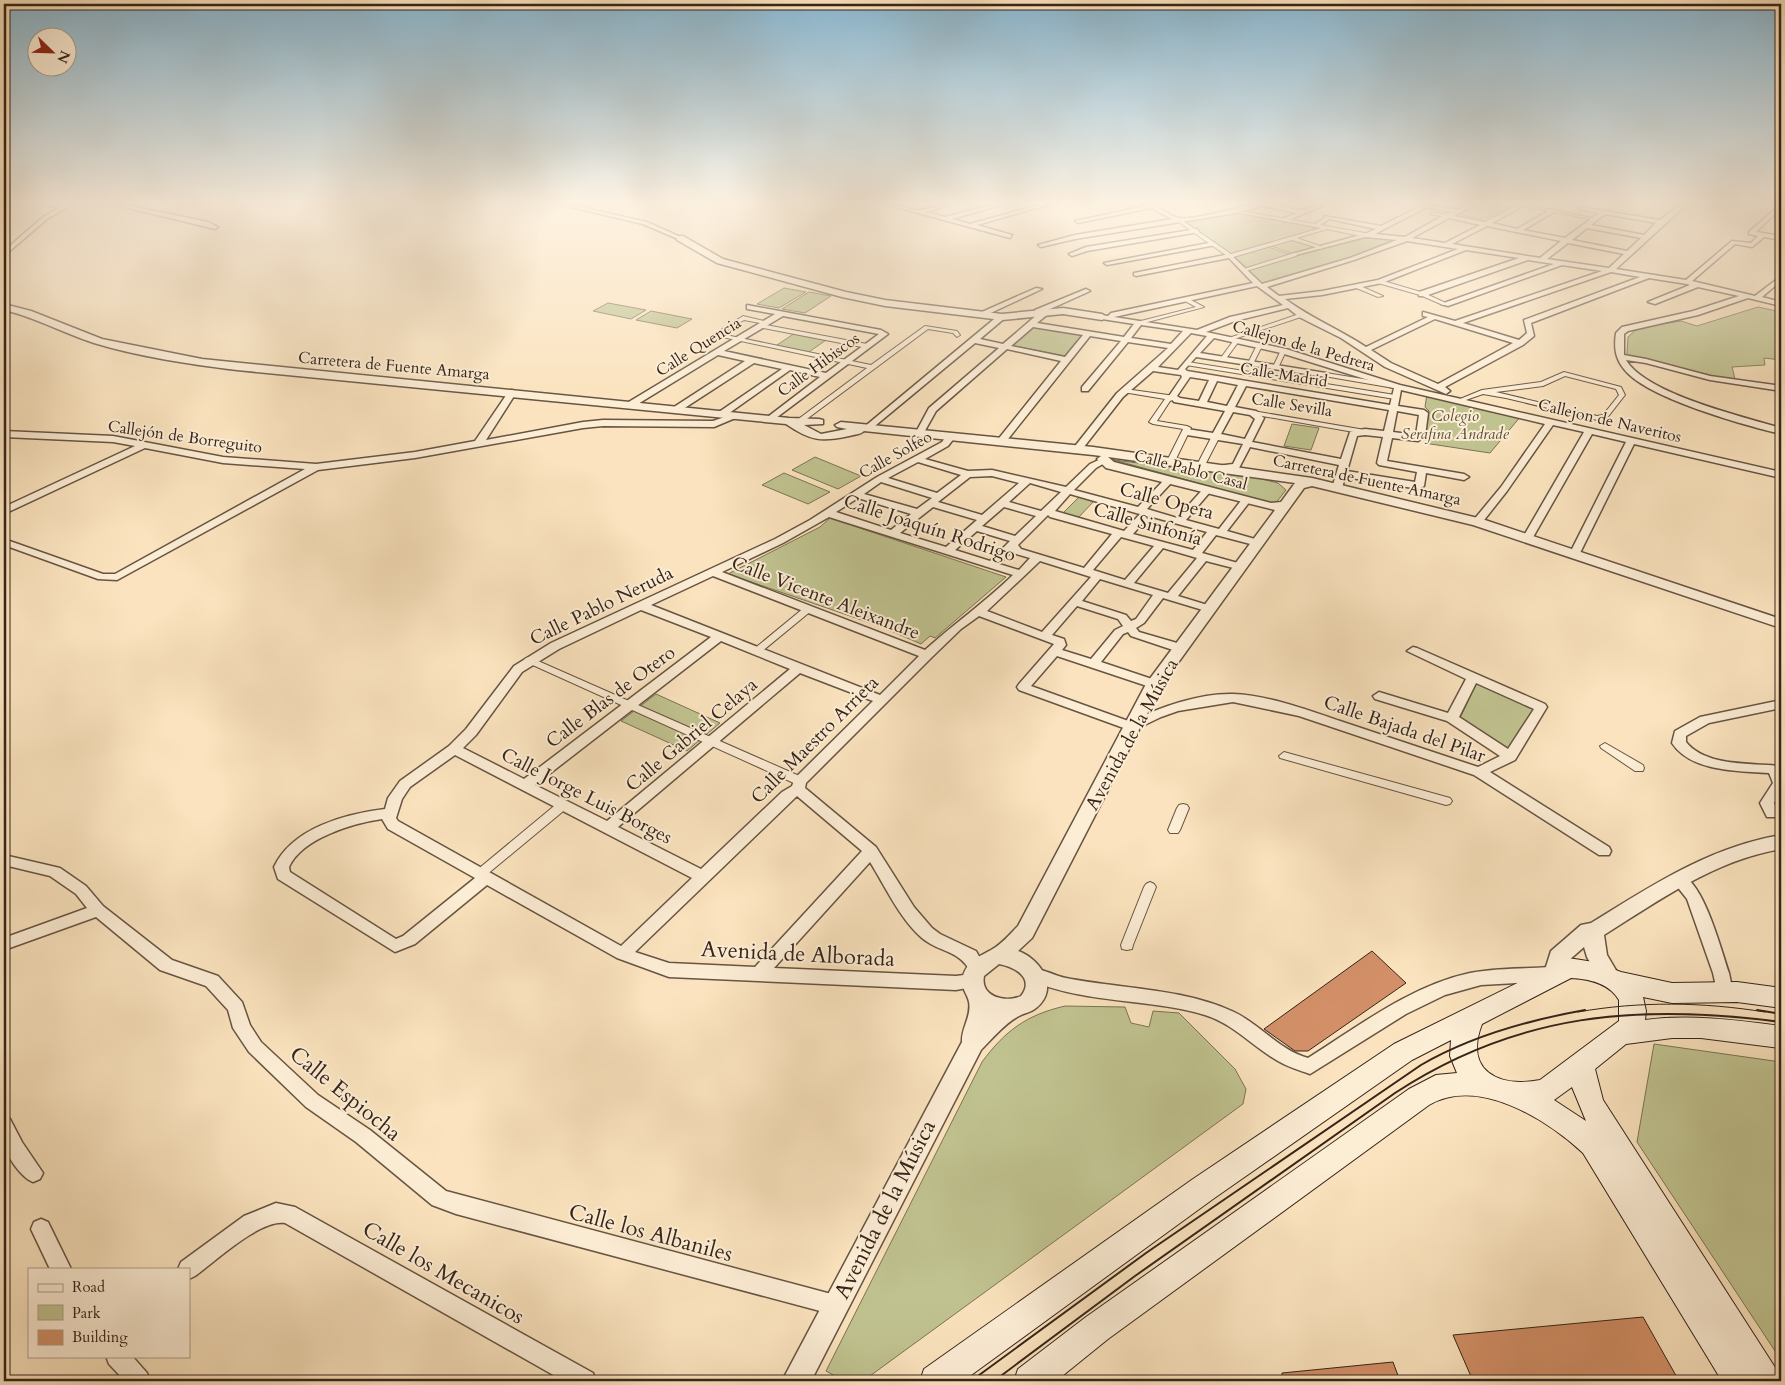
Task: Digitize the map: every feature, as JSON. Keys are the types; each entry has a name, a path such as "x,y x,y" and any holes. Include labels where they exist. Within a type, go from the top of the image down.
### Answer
{"main road":[{"path":"936,1381 1203,1189 1403,1052 1554,973 1568,968 1576,968 1592,970 1613,979 1672,993 1715,994 1737,992 1781,998"},
{"path":"1472,1016 1462,1039 1462,1054 1477,1078 1498,1091 1532,1095 1546,1091 1631,1026 1634,1004 1626,990 1613,979"},
{"path":"1623,1034 1672,1027 1701,1027 1781,1037"},
{"path":"1581,1065 1584,1084 1592,1106 1764,1381"},
{"path":"1030,1381 1097,1328 1419,1097 1436,1087 1454,1084 1472,1084 1498,1091 1554,1114 1581,1132 1593,1144 1740,1381"}],"street":[{"name":"Callejon de la Pedrera","path":"748,269 845,295 909,307 1002,317 1040,312 1063,312 1189,330 1283,351 1328,371 1478,405"},
{"path":"1136,274 1164,269"},
{"path":"1244,270 1249,269"},
{"path":"1102,317 1260,285 1318,269"},
{"path":"1278,298 1380,282 1414,269"},
{"path":"1422,294 1497,269"},
{"path":"1380,282 1422,294 1445,304 1546,269"},
{"path":"1601,269 1698,284 1781,304"},
{"path":"1687,282 1703,269"},
{"path":"1244,270 1260,285 1302,315 1344,336 1364,351 1388,365 1478,405"},
{"path":"1456,323 1611,270"},
{"path":"1439,387 1520,343 1531,334 1527,322 1650,276"},
{"path":"1757,298 1781,278"},
{"path":"1652,302 1698,284"},
{"path":"1356,286 1380,296"},
{"path":"978,315 1038,289"},
{"path":"919,434 932,410 1030,324 1040,312 1086,291"},
{"path":"1748,296 1695,314 1625,329 1620,333 1618,348 1620,357 1629,371 1654,387 1684,400 1781,431"},
{"path":"1085,389 1128,339 1140,322 1200,307 1186,300"},
{"path":"1198,332 1233,319 1289,306"},
{"name":"Carretera de Fuente Amarga","path":"4,307 45,318 97,340 183,360 237,367 795,422 829,421 841,429"},
{"path":"750,307 782,313"},
{"name":"Calle Quencia","path":"630,405 782,313"},
{"name":"Calle Hibiscos","path":"768,419 884,333 782,313"},
{"path":"1426,314 1520,343"},
{"path":"1223,359 1232,340 1302,315"},
{"path":"869,428 1002,317"},
{"path":"1364,351 1434,317"},
{"path":"868,346 762,324 743,318 716,335 874,366"},
{"path":"1030,324 1174,347"},
{"path":"795,422 926,327 956,332 957,335"},
{"path":"1082,451 1125,391 1174,347 1189,330"},
{"path":"1001,442 1088,333"},
{"path":"1175,398 1174,396 1186,377 1181,369 1188,364 1213,335"},
{"path":"973,340 1068,360"},
{"path":"1201,466 1244,383 1251,374 1258,346"},
{"path":"1276,367 1283,351"},
{"path":"716,352 827,376"},
{"path":"1196,355 1276,367 1328,371 1318,395"},
{"path":"1620,357 1646,361 1710,378 1781,388"},
{"path":"677,409 752,360"},
{"path":"1188,364 1396,396"},
{"path":"722,414 788,368"},
{"name":"Calle Madrid","path":"1151,368 1413,410 1424,414 1420,436 1413,440 1404,438"},
{"path":"1464,399 1482,392 1543,384 1564,374 1619,388 1622,395 1605,417 1598,418 1482,392"},
{"path":"1201,404 1214,378"},
{"path":"1398,387 1382,463 1464,477"},
{"path":"1125,391 1175,398"},
{"path":"479,444 512,393"},
{"path":"1175,398 1167,400 1153,422 1187,428 1187,432"},
{"name":"Calle Sevilla","path":"1175,398 1231,410 1404,438"},
{"name":"Callejon de Naveritos","path":"1478,405 1734,465 1781,473"},
{"path":"1220,468 1236,466 1260,418 1253,413"},
{"name":"Callejón de Borreguito","path":"4,434 113,439 223,460 316,467 415,455 593,424 714,424 736,416"},
{"name":"Carretera de Fuente Amarga","path":"795,422 808,432"},
{"path":"819,422 811,425 808,432 822,437 841,429 869,428 1082,451 1107,458"},
{"path":"1477,522 1504,489 1551,422"},
{"path":"1527,538 1589,431"},
{"path":"1187,432 1247,443 1419,486 1422,470"},
{"path":"1171,462 1187,432"},
{"path":"1337,488 1353,434 1365,432"},
{"name":"Calle Solfeo","path":"828,513 880,479 945,444 950,437"},
{"path":"1574,555 1631,441"},
{"path":"4,511 146,444"},
{"path":"992,565 1095,464 1107,458"},
{"name":"Carretera de Fuente Amarga","path":"1107,458 1171,462 1312,482 1477,522 1781,624"},
{"name":"Calle Pablo Casal","path":"1107,458 1110,465 1271,507 1288,501"},
{"name":"Calle Opera","path":"916,459 968,474 992,473 1027,481 1258,543"},
{"path":"4,542 102,578 117,577 316,467"},
{"path":"893,533 968,474"},
{"path":"1258,474 1284,482 1291,489 1288,501"},
{"path":"880,479 984,519"},
{"path":"1086,572 1143,512 1169,480"},
{"path":"948,551 1027,481"},
{"name":"Avenida de la Música","path":"999,956 1025,932 1152,689 1300,485 1312,482"},
{"path":"1179,522 1207,490"},
{"path":"855,494 918,513"},
{"path":"1093,664 1120,632 1140,621 1166,596 1217,532 1246,500"},
{"name":"Calle Sinfonía","path":"1002,503 1050,512 1054,515 1241,567"},
{"name":"Calle Joaquín Rodrigo","path":"828,513 1020,574"},
{"name":"Calle Pablo Neruda","path":"389,813 395,798 406,784 454,749 482,718 511,678 529,660 779,541 828,513"},
{"path":"974,528 1015,543"},
{"path":"1015,543 1017,551 1210,609"},
{"path":"1127,584 1160,545"},
{"name":"Calle Maestro Arrieta","path":"623,954 799,785 927,655 957,627 993,601 1038,557"},
{"name":"Calle Vicente Aleixandre","path":"713,572 927,655"},
{"path":"1045,636 1098,575"},
{"path":"1074,602 1122,617 1135,634 1180,648"},
{"path":"642,606 881,700"},
{"path":"982,608 981,612 985,616 1045,636 1057,646 1093,664 1152,689 1157,704 1175,708"},
{"path":"757,651 808,609"},
{"name":"Calle Blas de Otero","path":"525,786 719,637"},
{"path":"1057,646 1023,687 1132,727"},
{"path":"1413,651 1541,707 1510,757 1479,772"},
{"path":"529,660 711,741 799,785 871,852 909,911 926,932 934,938 970,954 976,981 992,1006 1011,1009 1020,1007 1034,997 1037,990 1031,969"},
{"name":"Calle Gabriel Celaya","path":"608,828 798,668"},
{"path":"1452,718 1473,678"},
{"path":"1379,696 1452,718 1510,757"},
{"name":"Calle Bajada del Pilar","path":"1132,727 1156,714 1208,701 1233,698 1259,702 1353,728 1479,772 1604,851"},
{"path":"1772,814 1767,803 1780,783 1778,770 1739,768 1713,761 1687,752 1678,743 1680,734 1705,720 1781,704"},
{"path":"1604,746 1639,768"},
{"name":"Calle Jorge Luis Borges","path":"454,749 703,877"},
{"path":"1284,756 1446,801"},
{"path":"563,805 484,875 409,940 394,946 282,875 280,866 282,861 302,844 333,826 363,817 389,813 389,818 393,825 484,875 623,954"},
{"path":"1174,830 1183,808"},
{"path":"976,981 983,961 999,956 1017,958 1054,983 1141,996 1219,1013 1238,1022 1281,1056 1295,1063 1310,1066 1422,997 1461,982 1554,973 1558,957 1588,931 1594,931 1714,861 1777,846"},
{"path":"760,973 871,852"},
{"name":"Calle Espiocha","path":"4,860 56,872 82,890 98,910 166,965 212,981 236,1007 242,1028 255,1047 312,1100 363,1136 439,1198 456,1205"},
{"path":"1680,880 1694,897 1722,973 1723,983 1715,994"},
{"path":"1127,945 1150,887"},
{"path":"4,944 98,910"},
{"path":"1594,931 1596,957 1613,979"},
{"name":"Avenida de la Música","path":"1025,932 1026,939 1022,952 1031,969"},
{"name":"Avenida de Alborada","path":"623,954 669,970 956,983 976,981"},
{"name":"Avenida de la Música","path":"972,1043 971,1034 982,1009 976,981"},
{"name":"Avenida de la Música","path":"795,1380 972,1043 1011,1009"},
{"path":"4,1125 15,1148 34,1173"},
{"name":"Calle los Albaniles","path":"456,1205 835,1305"},
{"name":"Calle los Mecanicos","path":"189,1268 251,1223 276,1212 288,1214 300,1219 585,1381"},
{"path":"41,1229 60,1268"},
{"path":"119,1358 139,1381"}],"green space":[{"path":"1252,269 1318,269 1262,285 1247,270"},
{"path":"784,288 806,292 779,308 757,304"},
{"path":"809,292 831,296 805,313 782,309"},
{"path":"608,303 646,310 631,319 593,311"},
{"path":"1758,307 1781,312 1781,360 1764,358 1765,365 1732,367 1735,379 1714,376 1627,355 1628,337 1638,328 1681,321 1697,326"},
{"path":"651,311 692,319 677,328 636,320"},
{"path":"1032,326 1083,334 1065,356 1010,345"},
{"path":"798,331 829,338 806,354 774,347"},
{"name":"Colegio Serafina Andrade","path":"1427,394 1521,416 1490,453 1424,443 1429,411 1425,407"},
{"path":"1292,424 1319,428 1311,450 1284,446"},
{"path":"815,457 861,476 838,489 792,470"},
{"path":"1114,460 1258,478 1278,483 1286,490 1275,504"},
{"path":"784,473 830,492 808,504 762,485"},
{"path":"1080,496 1095,500 1077,519 1062,514"},
{"path":"830,518 1006,577 935,638 930,636 921,644 882,627 728,574 820,527"},
{"path":"1477,682 1535,707 1509,751 1460,718"},
{"path":"656,694 720,723 687,751 621,721"},
{"path":"1065,1006 1125,1007 1131,1023 1149,1027 1153,1011 1179,1013 1235,1069 1246,1089 1243,1104 863,1381 844,1381 826,1371 982,1062 999,1041 1018,1026 1039,1014"},
{"path":"1654,1044 1781,1062 1781,1360 1637,1142"}],"building":[{"path":"1372,951 1406,983 1308,1051 1295,1051 1264,1029"},
{"path":"1643,1317 1679,1381 1473,1381 1453,1335"},
{"path":"1393,1362 1400,1381 1282,1381 1282,1373"}],"tram line":[{"path":"1578,1012 1601,1008 1672,1004 1718,1006 1765,1012"},
{"path":"971,1381 1146,1253 1421,1065 1480,1037 1522,1024 1585,1010"},
{"path":"1757,1010 1781,1014"},
{"path":"994,1381 1135,1276 1395,1093 1441,1066 1487,1045 1533,1030 1580,1020 1629,1015 1729,1016 1781,1022"}]}
